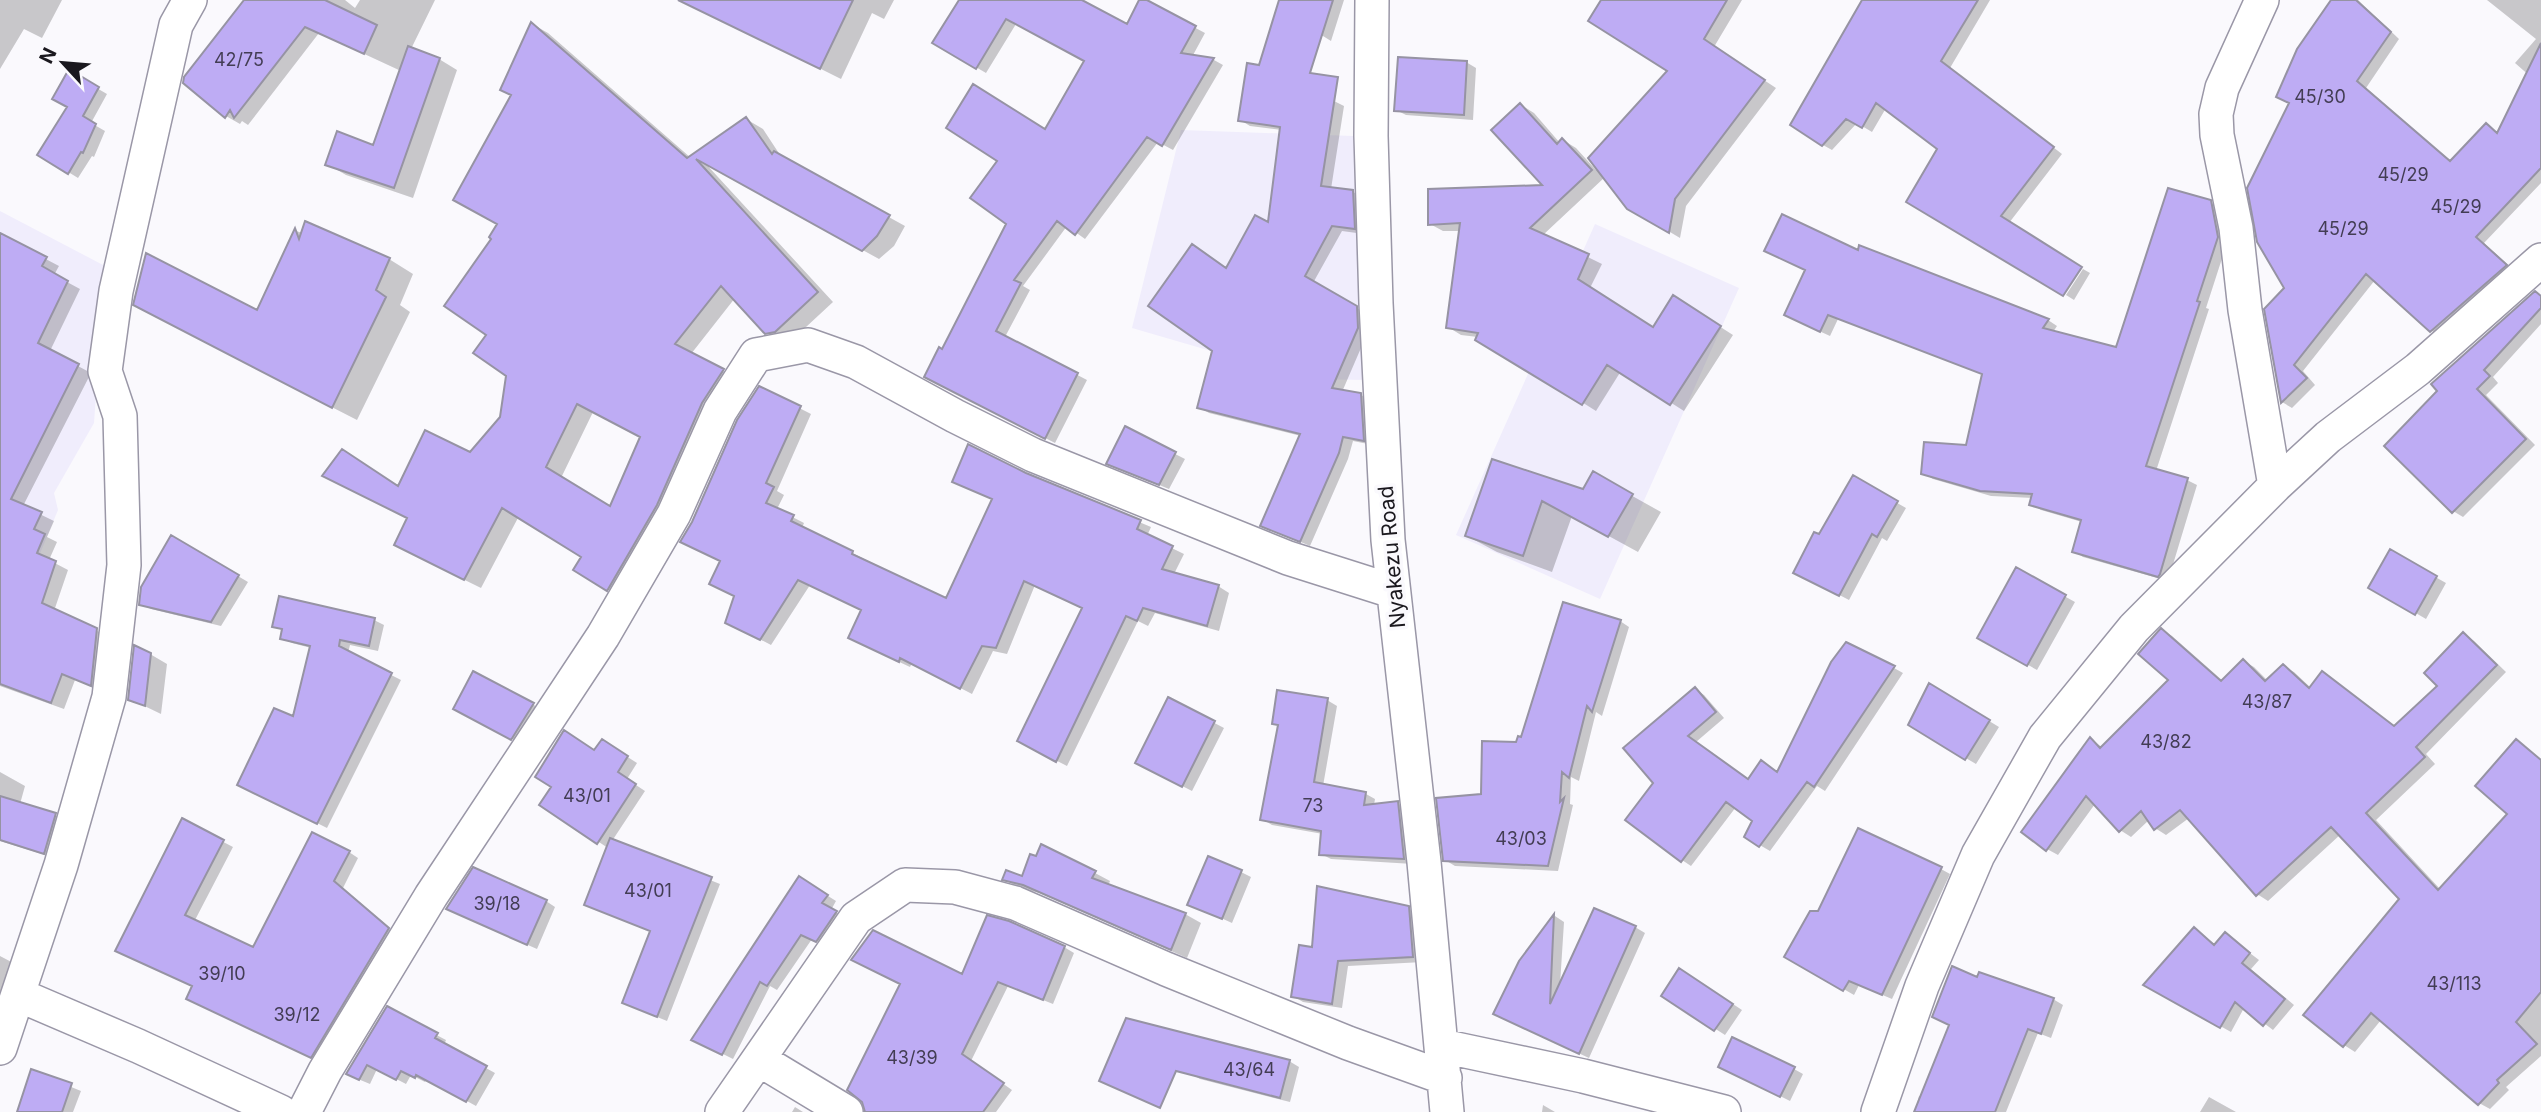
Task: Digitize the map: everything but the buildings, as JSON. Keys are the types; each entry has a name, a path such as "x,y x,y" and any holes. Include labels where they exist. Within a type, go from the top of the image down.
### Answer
{"street":[{"path":"0,1048 61,865 109,696 124,565 120,416 105,370 116,291 176,25 190,0"},
{"name":"Nyakezu Road","path":"1372,0 1371,136 1376,303 1392,591 1404,666 1447,1112"},
{"path":"2262,0 2222,88 2216,125 2236,228 2246,323 2275,486"},
{"path":"1878,1112 1922,986 1978,855 2045,737 2134,628 2275,486 2328,437 2418,369 2541,260"},
{"path":"304,1112 325,1071 431,896 603,636 674,514 720,411 756,355 808,345 856,362 1034,455 1288,558 1392,591"},
{"path":"722,1112 856,918 905,885 955,887 1015,903 1166,969 1348,1043 1444,1062 1583,1076 1724,1112"},
{"path":"19,995 138,1045 281,1112"},
{"path":"760,1060 846,1112"}],"shaded area":[{"path":"1181,130 1353,136 1369,284 1367,380 1307,379 1132,328"},
{"path":"0,211 105,266 94,423 54,493 58,510 5,638 0,637"},
{"path":"1595,224 1739,288 1600,599 1456,535"}]}
